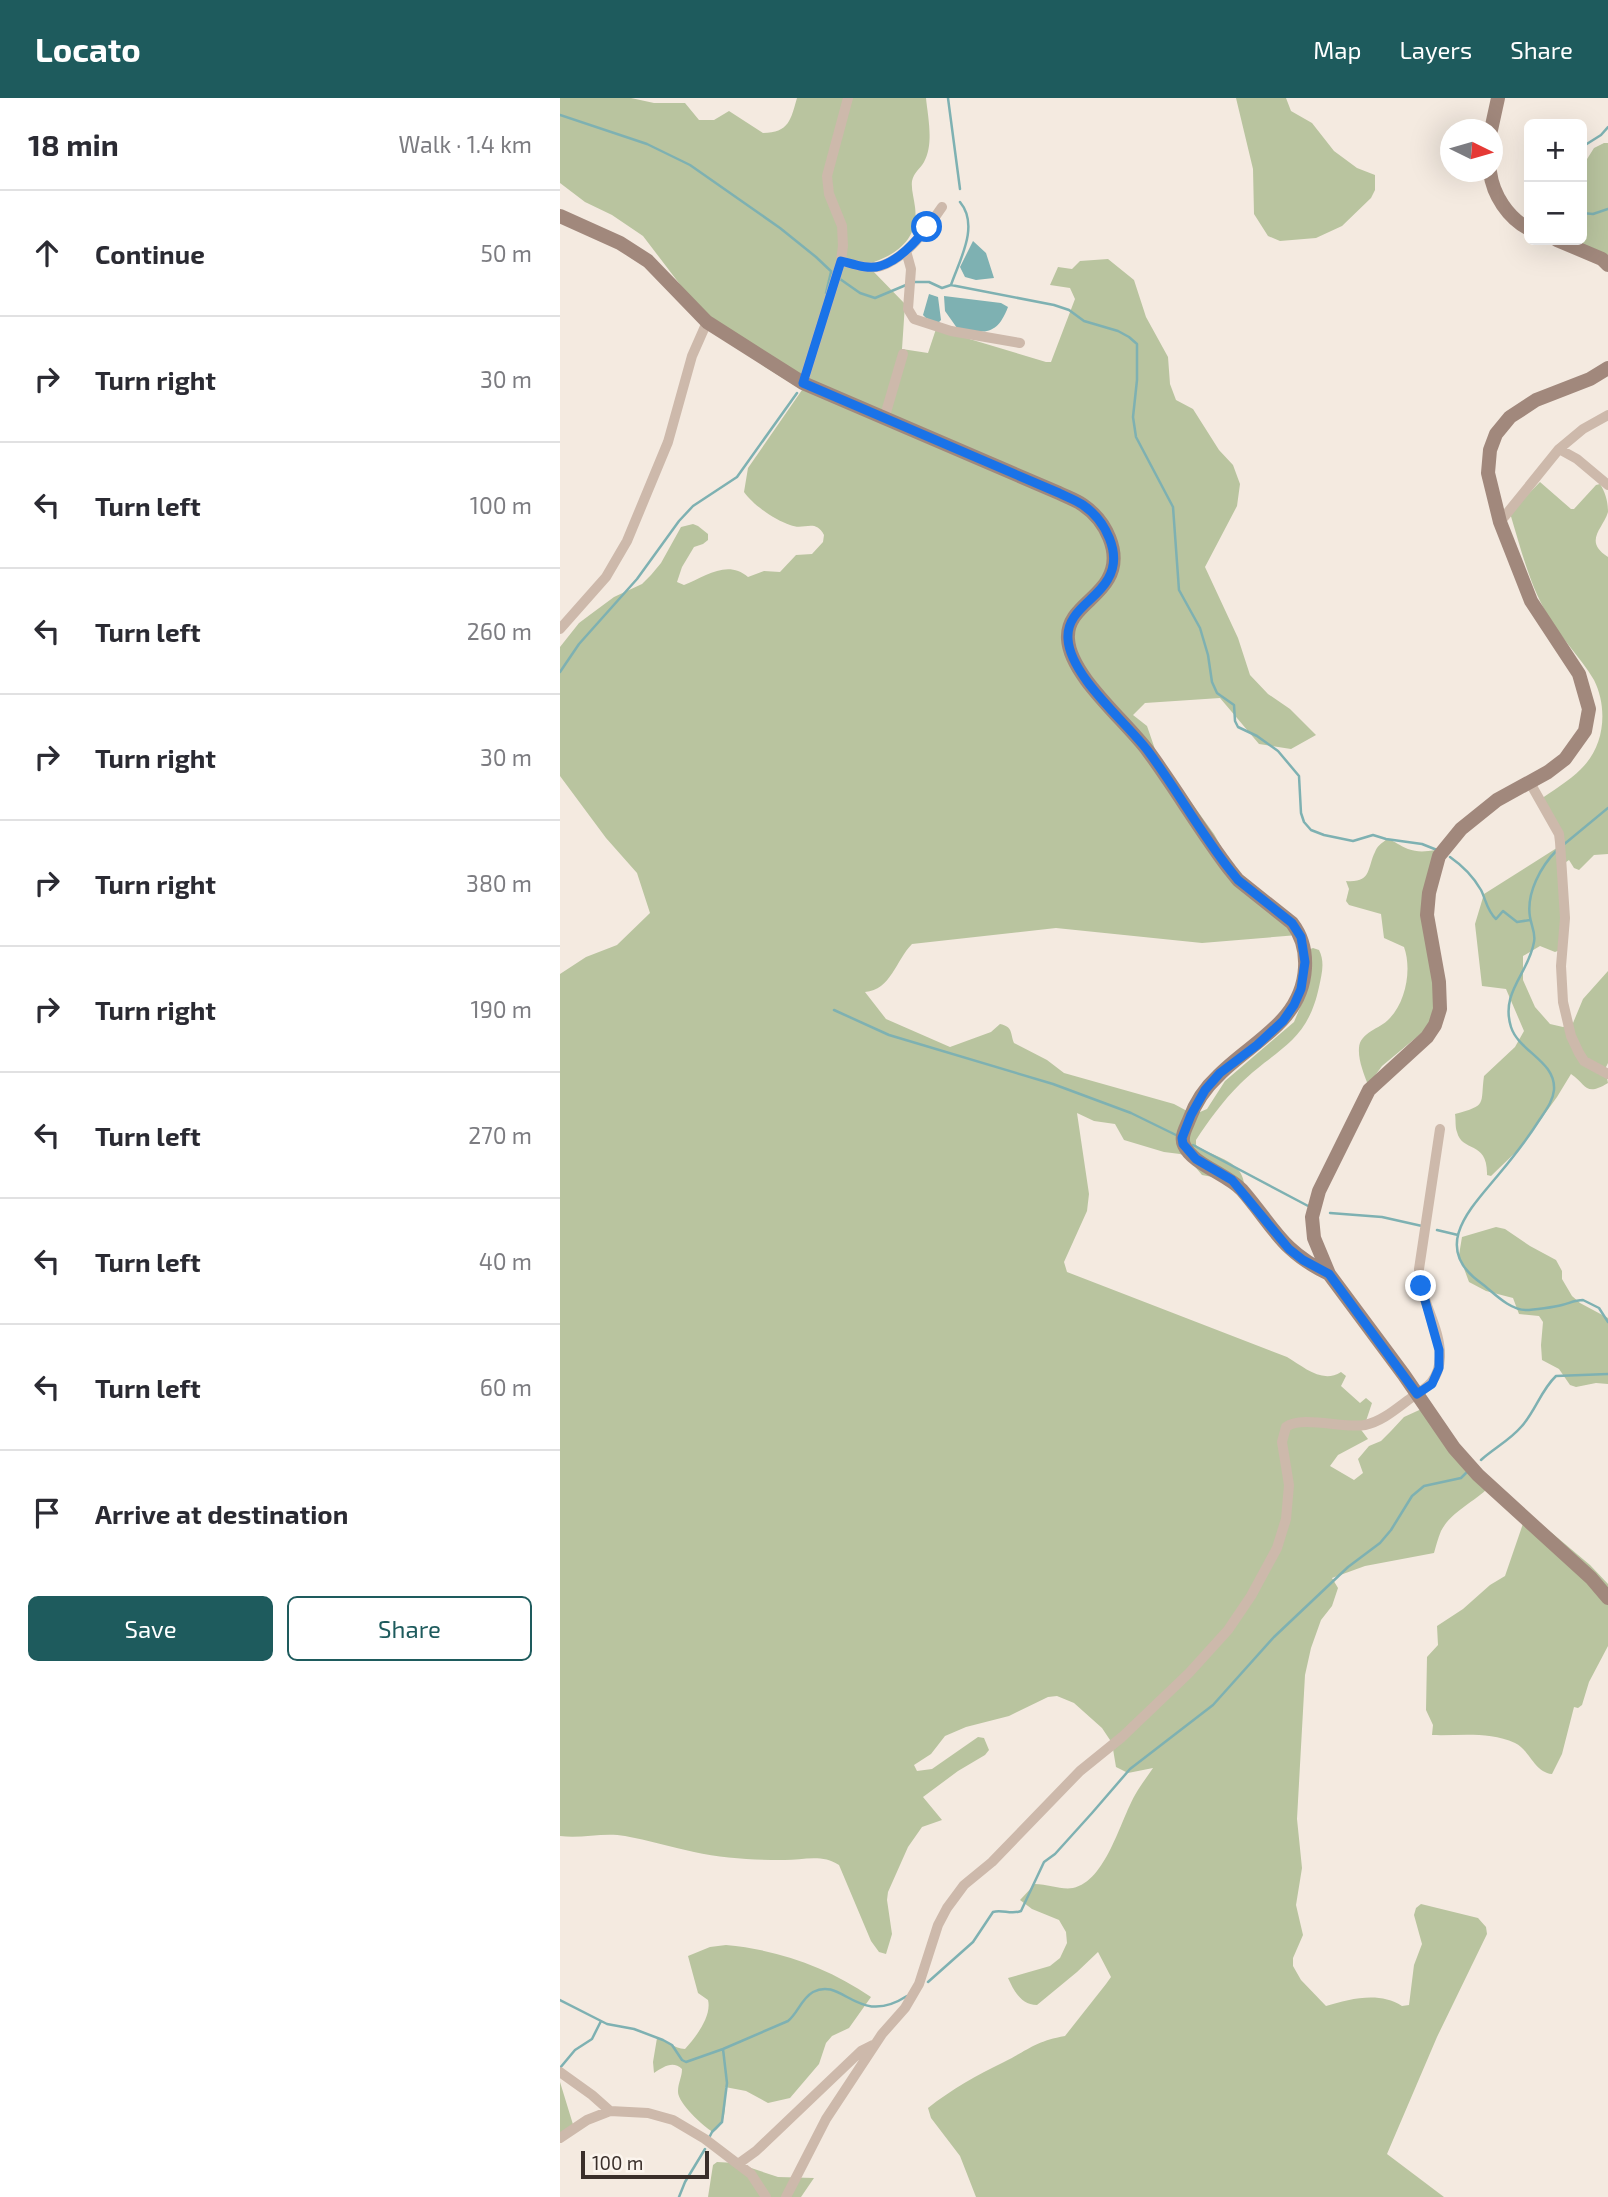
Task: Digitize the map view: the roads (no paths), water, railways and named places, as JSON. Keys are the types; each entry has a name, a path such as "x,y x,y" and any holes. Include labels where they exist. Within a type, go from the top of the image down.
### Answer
{"main road":[{"path":"1493,119 1498,98"},
{"path":"1493,182 1498,199 1507,211 1524,225"},
{"path":"560,216 620,243 648,261 707,322 803,383 1059,493 1084,505 1101,521 1111,541 1114,561 1109,578 1095,596 1076,612 1069,625 1068,641 1074,659 1083,676 1148,751 1230,870 1238,880 1292,923 1298,930 1303,946 1305,975 1294,1005 1283,1021 1220,1073 1205,1090 1191,1115 1182,1138 1183,1144 1196,1159 1232,1180 1289,1249 1329,1274"},
{"path":"1569,245 1608,264"},
{"path":"1608,368 1590,379 1536,400 1510,417 1496,434 1490,450 1488,473 1500,522 1531,601 1579,674 1589,709 1585,731 1565,759 1548,772 1497,800 1454,837 1439,856 1429,893 1427,915 1439,982 1440,1009 1435,1025 1427,1037 1369,1090 1318,1191 1312,1217 1314,1238 1329,1274 1454,1448 1478,1475 1591,1578 1608,1598"}],"street":[{"path":"803,383 835,284 844,246 842,226 829,194 827,176 848,98"},
{"path":"840,266 880,266 905,250 920,236 942,207"},
{"path":"905,250 910,260 908,309 914,319 951,331 1020,344"},
{"path":"560,629 606,577 627,541 668,442 692,356 707,322"},
{"path":"884,419 903,354"},
{"path":"1500,522 1559,449 1583,429 1608,415"},
{"path":"1559,449 1586,466 1608,485"},
{"path":"1530,781 1559,834 1565,918 1561,966 1566,1017 1584,1060 1608,1074"},
{"path":"786,2197 826,2119 919,1984 939,1925 947,1908 964,1885 992,1862 1080,1771 1122,1737 1189,1673 1228,1630 1251,1596 1278,1548 1286,1520 1289,1485 1282,1442 1286,1427 1298,1422 1355,1426 1368,1424 1390,1414 1432,1384 1440,1357 1419,1276 1440,1129"},
{"path":"738,2164 756,2151 861,2051 876,2043"},
{"path":"560,2072 610,2111"},
{"path":"560,2138 587,2120 610,2111 648,2113 673,2120 705,2139 751,2174 766,2197"}],"water":[{"path":"973,241 986,253 994,278 976,280 965,277 960,267"},
{"path":"929,294 938,297 941,320 938,323 923,315"},
{"path":"944,296 1001,303 1008,307 994,328 982,332 966,330 957,328 945,311"}],"waterway":[{"path":"948,98 960,189"},
{"path":"560,115 647,144 690,165 780,228 835,275"},
{"path":"1587,144 1608,127"},
{"path":"951,285 963,255 968,232 966,211 960,202"},
{"path":"1587,213 1608,209"},
{"path":"826,293 831,272"},
{"path":"840,279 860,293 875,298 906,285"},
{"path":"912,282 929,282 942,288 951,285"},
{"path":"951,285 1054,305 1069,310 1084,321 1118,331 1137,344 1133,417 1136,437 1173,507 1179,590 1200,628 1217,693 1234,705 1238,727 1278,751 1299,776 1301,813 1311,830 1353,841 1373,835 1422,844 1437,850"},
{"path":"560,672 579,644 637,579 679,521 693,506 737,477 797,393"},
{"path":"1562,846 1608,808"},
{"path":"1557,850 1540,872 1533,889 1529,908 1534,942 1509,1003 1511,1027 1515,1036 1549,1071 1554,1090 1551,1102 1526,1140 1468,1214 1460,1228 1458,1256 1466,1269 1513,1307 1534,1310 1583,1300 1599,1308 1608,1322"},
{"path":"1450,857 1475,880 1496,919 1503,911 1517,922 1530,920"},
{"path":"834,1010 889,1035 1053,1084 1131,1113 1178,1136"},
{"path":"1193,1145 1310,1207"},
{"path":"1330,1213 1382,1217 1422,1226"},
{"path":"1437,1230 1458,1235"},
{"path":"1481,1460 1521,1427 1556,1376 1608,1374"},
{"path":"928,1982 973,1942 993,1912 1021,1911 1044,1862 1055,1854 1130,1769 1213,1705 1274,1637 1348,1567 1380,1543 1412,1496 1424,1486 1461,1478 1467,1472"},
{"path":"560,2000 607,2024 634,2029 663,2040 672,2045 686,2062 788,2021 805,1998 813,1992 833,1990 863,2005 875,2007 907,1996"},
{"path":"560,2068 575,2050 592,2039 601,2021"},
{"path":"709,2138 722,2122 727,2083 723,2049"},
{"path":"679,2197 705,2149"}]}
